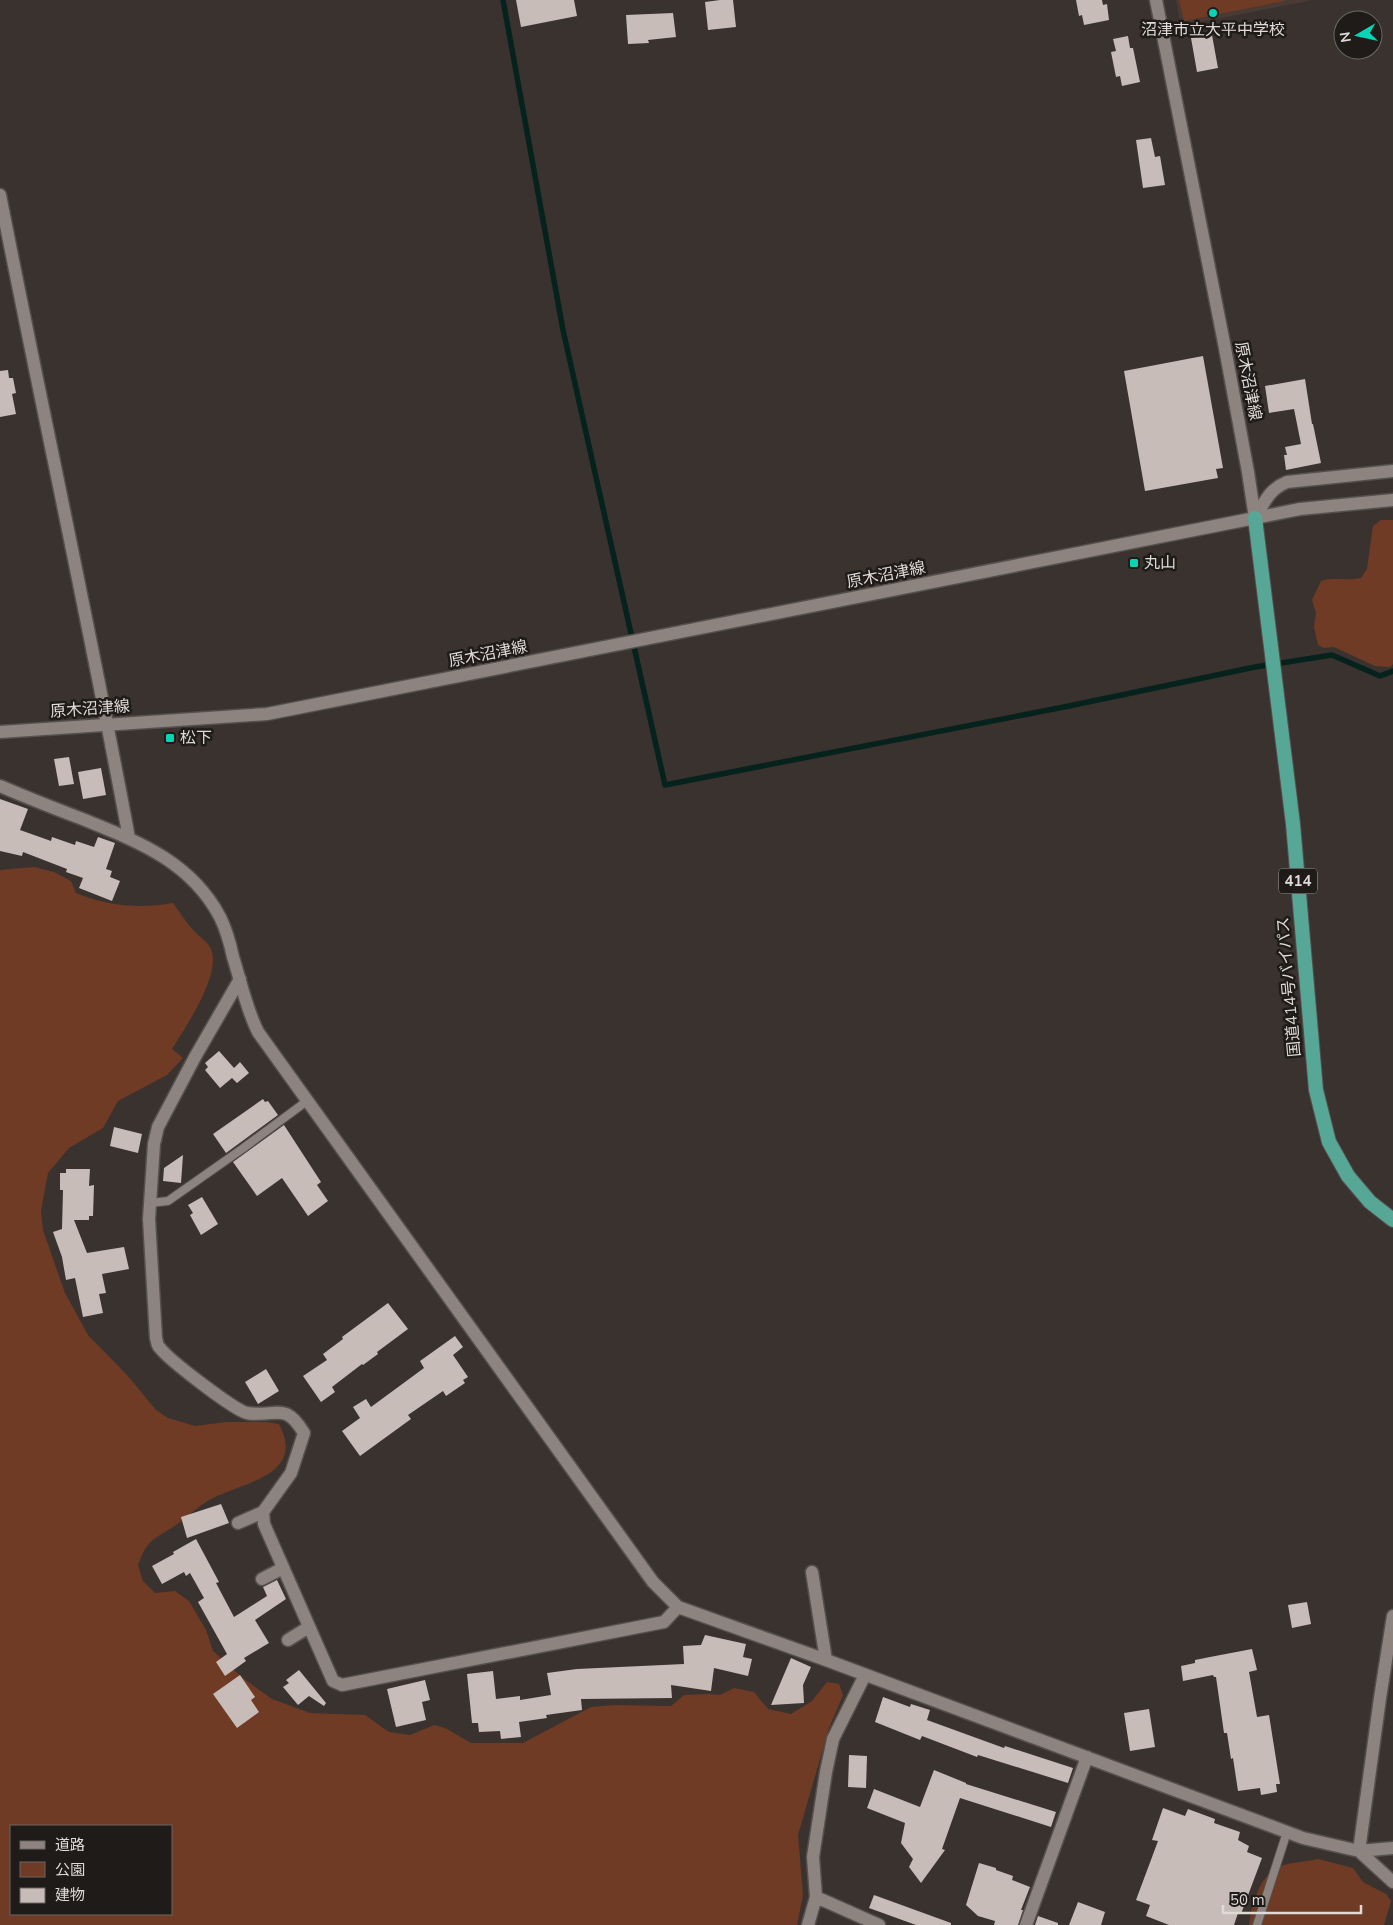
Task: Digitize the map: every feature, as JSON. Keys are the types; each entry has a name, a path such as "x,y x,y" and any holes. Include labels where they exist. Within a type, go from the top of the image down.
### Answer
{"highway":[{"name":"国道414号バイパス","path":"1255,518 1293,824 1316,1090 1329,1142 1348,1176 1370,1202 1393,1220"}],"street":[{"name":"原木沼津線","path":"0,732 266,714 1255,518 1224,343 1156,0"},
{"path":"0,195 45,425 108,724 129,838"},
{"path":"1255,518 1270,492 1286,482 1393,471"},
{"path":"1255,518 1300,509 1393,500"},
{"path":"0,786 129,838 155,851 179,869 202,892 220,917 228,938 249,1012 258,1032 653,1582 678,1607 826,1660 1303,1838 1359,1851 1393,1848"},
{"path":"238,1523 263,1512 291,1473 304,1433 297,1421 287,1413 247,1413 238,1409 193,1377 158,1347 150,1239 150,1203 154,1144 158,1127 195,1057 240,979"},
{"path":"263,1512 264,1524 308,1627 333,1681 342,1685 664,1622 678,1607"},
{"path":"262,1579 283,1568"},
{"path":"812,1572 826,1660"},
{"path":"1359,1851 1393,1616"},
{"path":"288,1640 308,1627"},
{"path":"808,1925 816,1897 813,1857 833,1739 865,1675"},
{"path":"1026,1925 1087,1757"},
{"path":"1359,1851 1393,1882"},
{"path":"816,1897 879,1925"}],"lane":[{"path":"150,1203 168,1201 306,1101"},
{"path":"1257,1925 1288,1832"}],"shaded area":[{"name":"沼津市立大平中学校","path":"1176,0 1313,0 1181,26"}],"green space":[{"name":"沼津市立大平中学校","path":"1179,0 1284,0 1284,1 1184,21"},
{"path":"1381,520 1393,520 1393,664 1390,667 1375,666 1334,647 1324,648 1318,645 1314,627 1316,613 1312,600 1321,581 1361,578 1367,569 1373,526"},
{"path":"34,867 54,872 71,881 76,893 100,901 136,906 173,903 191,928 210,947 213,957 208,984 172,1049 183,1058 167,1075 118,1101 103,1128 69,1148 48,1173 41,1211 43,1230 65,1293 88,1335 127,1375 156,1410 168,1418 195,1426 226,1422 267,1422 279,1424 285,1441 284,1455 278,1466 268,1474 208,1501 151,1542 145,1549 138,1565 143,1581 155,1593 175,1591 189,1601 206,1630 213,1651 244,1679 272,1699 310,1713 365,1715 389,1732 410,1735 434,1725 445,1728 471,1743 523,1743 591,1707 615,1705 671,1706 684,1695 720,1695 734,1688 754,1692 768,1709 791,1714 812,1701 827,1682 839,1684 843,1695 829,1728 798,1835 803,1895 797,1925 0,1925 0,870"},
{"path":"1318,1859 1353,1868 1363,1882 1386,1894 1391,1901 1384,1925 1249,1925 1257,1892 1266,1877 1279,1867"}],"building":[{"path":"516,0 574,0 577,16 521,27"},
{"path":"733,0 736,27 708,30 705,2"},
{"path":"1076,0 1102,0 1103,5 1107,4 1109,20 1084,25 1082,15 1079,16"},
{"path":"673,13 676,37 648,40 649,43 628,44 626,15"},
{"path":"1212,35 1218,68 1197,72 1191,38"},
{"path":"1128,36 1130,48 1133,48 1140,82 1122,86 1120,76 1116,77 1111,52 1116,51 1113,39"},
{"path":"1151,138 1155,157 1160,156 1165,185 1143,188 1136,140"},
{"path":"1203,356 1223,468 1216,469 1218,478 1145,491 1124,371"},
{"path":"8,370 9,378 13,378 16,393 12,394 16,414 0,417 0,371"},
{"path":"1305,379 1312,424 1321,463 1286,470 1284,455 1287,455 1285,447 1301,444 1294,409 1269,413 1265,386"},
{"path":"69,757 74,784 59,786 54,759"},
{"path":"101,768 106,795 83,799 78,772"},
{"path":"0,799 28,809 20,830 51,841 52,837 75,845 76,841 94,847 98,837 115,843 106,869 112,871 110,877 120,881 112,901 79,888 83,878 66,872 67,869 23,852 22,856 0,851"},
{"path":"219,1051 234,1068 240,1062 249,1073 237,1083 232,1078 220,1088 205,1070 208,1067 205,1063"},
{"path":"263,1099 265,1102 268,1101 278,1115 226,1153 213,1134"},
{"path":"284,1125 321,1182 317,1185 328,1201 308,1216 282,1178 257,1196 233,1162"},
{"path":"114,1127 142,1134 138,1153 110,1146"},
{"path":"183,1155 181,1183 163,1181 164,1168"},
{"path":"66,1169 90,1169 89,1186 94,1185 93,1216 89,1216 89,1220 74,1220 87,1253 124,1247 129,1269 102,1274 106,1293 99,1294 103,1313 83,1317 75,1278 66,1280 62,1257 53,1232 62,1229 63,1190 60,1190 60,1173 66,1173"},
{"path":"202,1197 218,1224 201,1235 190,1215 193,1213 188,1205"},
{"path":"388,1303 408,1329 377,1352 378,1354 332,1387 335,1392 321,1402 303,1376 327,1360 323,1354 343,1339 342,1337"},
{"path":"455,1336 463,1347 453,1355 468,1377 463,1380 465,1383 446,1396 443,1391 408,1415 411,1419 360,1456 342,1431 360,1418 353,1407 366,1399 371,1407 424,1368 420,1361"},
{"path":"266,1369 279,1391 258,1404 245,1382"},
{"path":"221,1504 229,1523 187,1538 181,1517"},
{"path":"196,1539 219,1582 216,1583 234,1617 267,1596 263,1587 277,1580 286,1599 255,1620 269,1643 244,1658 246,1661 225,1676 216,1662 227,1654 198,1602 204,1598 190,1573 186,1576 184,1572 162,1584 152,1566"},
{"path":"1307,1602 1311,1624 1292,1628 1288,1605"},
{"path":"705,1635 746,1644 743,1657 752,1659 748,1676 714,1668 711,1691 671,1685 672,1698 581,1699 582,1710 546,1715 547,1718 519,1722 521,1737 501,1739 500,1731 479,1732 478,1723 472,1723 467,1674 493,1671 496,1699 520,1696 520,1700 551,1695 547,1673 577,1669 684,1664 683,1646 701,1645"},
{"path":"1252,1649 1257,1670 1249,1672 1257,1717 1269,1715 1280,1784 1276,1784 1277,1792 1261,1795 1260,1788 1238,1791 1227,1733 1224,1733 1216,1677 1213,1675 1183,1681 1181,1666 1195,1663 1195,1660"},
{"path":"791,1658 811,1667 803,1685 804,1703 771,1705"},
{"path":"299,1670 326,1703 324,1706 309,1696 298,1705 283,1687 289,1683 286,1680"},
{"path":"240,1675 255,1697 251,1700 259,1712 237,1728 213,1694"},
{"path":"425,1680 430,1700 422,1702 426,1720 396,1727 387,1689"},
{"path":"883,1697 910,1707 911,1704 930,1710 927,1720 1004,1748 1005,1746 1073,1768 1068,1783 978,1755 977,1757 922,1736 920,1740 875,1722"},
{"path":"1149,1709 1155,1747 1130,1751 1124,1713"},
{"path":"849,1755 867,1756 866,1788 848,1787"},
{"path":"934,1770 966,1784 1056,1812 1051,1827 960,1798 942,1849 945,1850 921,1883 909,1867 913,1859 901,1843 905,1823 867,1808 874,1789 920,1807"},
{"path":"1163,1808 1185,1816 1188,1809 1215,1819 1214,1823 1240,1832 1238,1840 1249,1846 1247,1852 1262,1858 1241,1914 1238,1913 1234,1925 1169,1925 1146,1916 1150,1905 1136,1900 1158,1841 1152,1840"},
{"path":"979,1863 1013,1876 1012,1880 1030,1887 1021,1910 1023,1910 1018,1925 994,1925 995,1921 978,1916 966,1905"},
{"path":"874,1895 951,1923 951,1925 916,1925 869,1908"},
{"path":"1078,1902 1105,1912 1101,1925 1069,1925"},
{"path":"1038,1916 1058,1923 1058,1925 1035,1925"}],"waterway":[{"path":"503,0 563,330 665,785 1069,706 1255,667 1332,655 1380,676 1393,671"}],"place":[{"name":"沼津市立大平中学校","path":"1213,13"},
{"name":"丸山","path":"1134,563"},
{"name":"松下","path":"170,738"}]}
